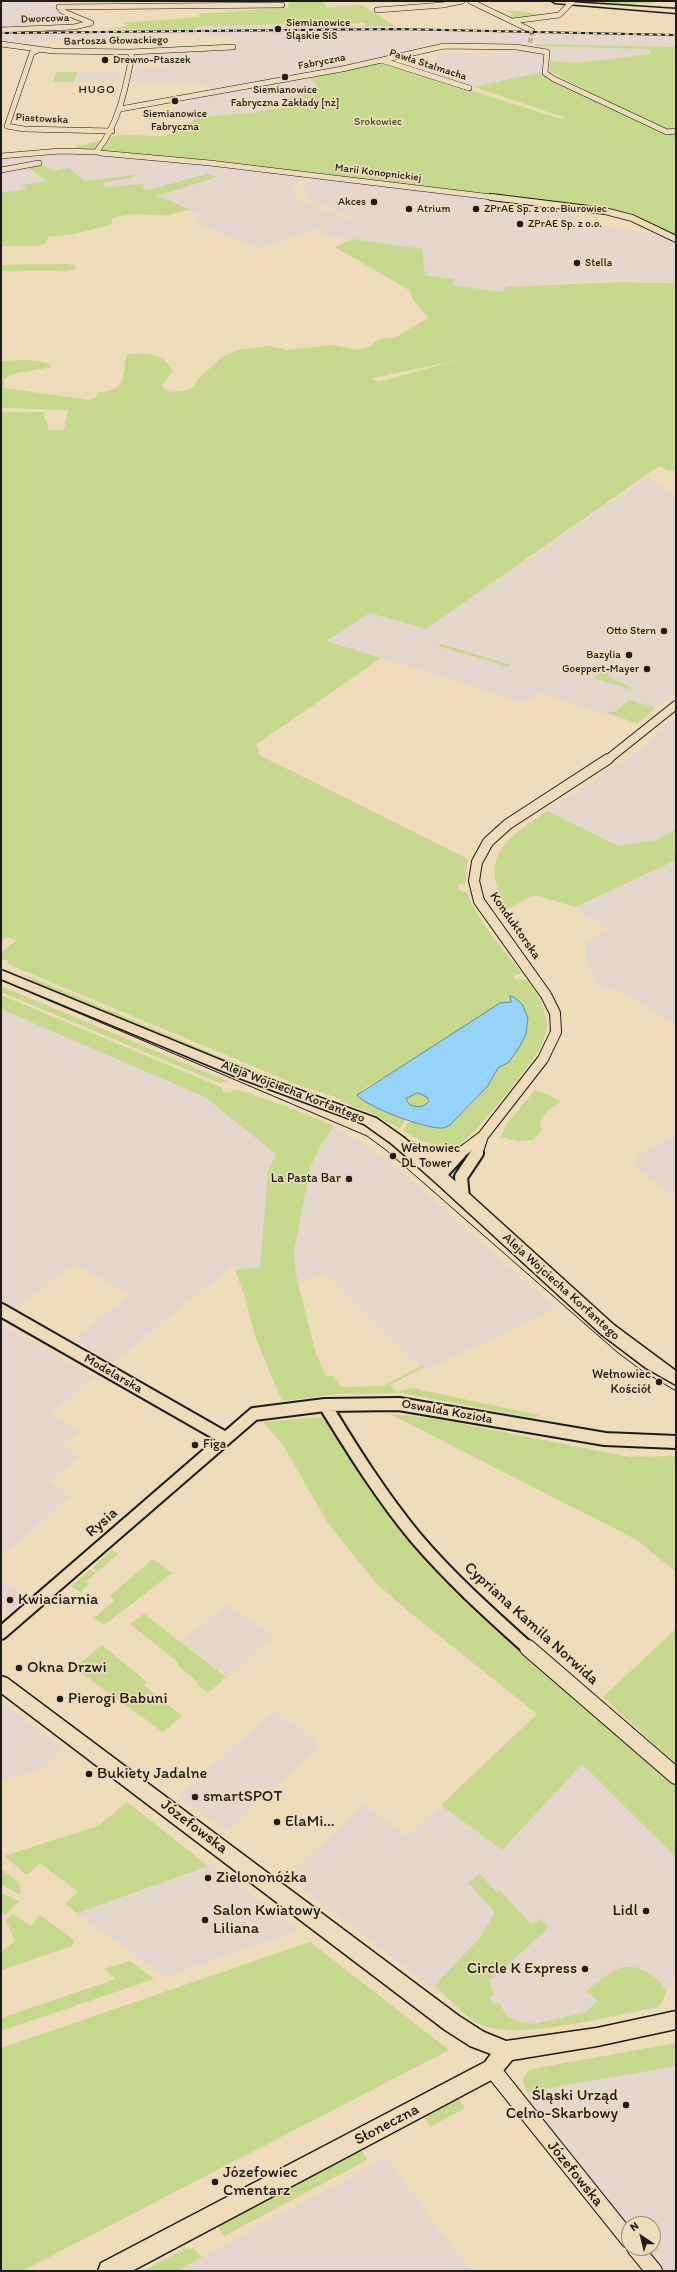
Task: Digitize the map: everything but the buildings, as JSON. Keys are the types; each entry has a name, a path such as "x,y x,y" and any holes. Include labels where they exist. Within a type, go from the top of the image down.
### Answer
{"main road":[{"name":"Aleja Wojciecha Korfantego","path":"1,974 247,1076 350,1112 375,1124 403,1144 464,1198 537,1269 623,1343 644,1360 676,1379"}],"street":[{"path":"58,1 58,7 282,5"},
{"path":"408,2 422,1 424,6"},
{"path":"377,10 462,1"},
{"path":"470,1 532,31"},
{"path":"556,1 598,3 676,11"},
{"path":"388,2 395,9"},
{"path":"510,21 559,15 572,2"},
{"name":"Dworcowa","path":"1,30 91,23 90,21 62,11 58,7"},
{"name":"Bartosza Głowackiego","path":"1,44 24,46 38,50 130,52 233,47"},
{"name":"Fabryczna","path":"120,109 381,60 424,50 453,46 529,45 547,52 545,73 666,132 676,131"},
{"name":"Piastowska","path":"38,50 32,53 7,126 24,129 112,131"},
{"path":"98,152 112,131 120,109 132,56 130,52"},
{"name":"Pawła Stalmacha","path":"381,60 469,88"},
{"name":"Marii Konopnickiej","path":"1,156 60,151 98,152 234,166 605,211 632,218 676,239"},
{"path":"1,170 39,163"},
{"name":"Konduktorska","path":"439,1176 454,1157 483,1136 546,1054 554,1037 556,1023 553,1008 546,995 479,901 474,877 474,867 489,841 513,820 614,755 676,705"},
{"name":"Konduktorska","path":"464,1198 461,1177 466,1167 479,1150 483,1136"},
{"path":"403,1144 417,1152 431,1156 454,1157"},
{"path":"439,1176 466,1167"},
{"name":"Modelarska","path":"1,1310 225,1438"},
{"name":"Oswalda Kozioła","path":"225,1438 254,1414 324,1405 399,1404 605,1440 676,1442"},
{"name":"Cypriana Kamila Norwida","path":"324,1405 344,1440 382,1495 453,1578 517,1638 676,1776"},
{"name":"Rysia","path":"1,1633 225,1438"},
{"name":"Józefowska","path":"1,1683 452,2023 477,2039 506,2051"},
{"path":"506,2051 597,2037 676,2020"},
{"name":"Słoneczna","path":"109,2271 492,2069 506,2051"},
{"name":"Józefowska","path":"492,2069 621,2230"},
{"path":"642,2256 654,2271"}],"shaded area":[{"path":"1,1 55,1 57,11 72,17 76,25 1,29"},
{"path":"197,26 395,26 398,29 676,34 676,47 410,42 428,50 220,90 199,82 131,82 134,69 163,68 165,58 137,59 138,52 239,48 234,36 184,35 30,43 1,42 1,31 194,30"},
{"path":"498,45 650,49 651,54 578,63 550,61 550,71 469,88 406,67 442,59 433,55 439,53 499,53"},
{"path":"56,72 120,72 117,82 53,82"},
{"path":"307,76 319,86 298,90 304,94 280,100 293,105 259,112 177,120 174,118 176,106 190,103 182,99"},
{"path":"65,152 193,163 306,176 293,186 296,197 300,201 350,220 357,218 306,199 303,186 317,177 567,209 574,211 581,219 572,223 659,234 676,242 676,282 619,280 552,283 550,285 507,287 502,292 451,285 456,280 425,275 424,266 388,244 318,234 334,223 259,248 199,224 198,214 150,198 1,194 1,156"},
{"path":"648,477 657,485 676,495 676,692 638,724 540,693 526,703 326,641 370,613 426,629"},
{"path":"676,717 676,829 656,840 618,846 547,811 632,756 656,737 654,735"},
{"path":"676,860 676,1025 622,991 596,986 587,960 585,942 608,929 575,907"},
{"path":"1,1009 205,1097 276,1154 268,1172 260,1267 235,1270 232,1266 111,1364 71,1341 130,1295 126,1292 74,1264 14,1309 1,1301"},
{"path":"334,1126 389,1161 556,1308 427,1370 422,1366 420,1367 353,1302 325,1272 298,1284 294,1251 310,1168 320,1146"},
{"path":"676,1134 676,1198 632,1165 639,1155"},
{"path":"1,1324 94,1377 50,1414 79,1432 62,1445 79,1457 48,1482 70,1496 1,1557"},
{"path":"1,1579 28,1599 11,1614 1,1606"},
{"path":"228,1604 273,1637 229,1677 181,1641"},
{"path":"1,1701 63,1749 41,1770 1,1780"},
{"path":"274,1712 313,1738 320,1747 227,1831 178,1796"},
{"path":"582,1764 676,1857 676,1975 657,2009 528,2030 500,2030 479,2023 287,1877 364,1804 408,1837 441,1805 502,1850"},
{"path":"213,1864 298,1931 165,1977 77,1913"},
{"path":"676,2066 676,2271 664,2271 652,2256 661,2256 661,2216 621,2216 621,2218 529,2102 527,2092"},
{"path":"387,2157 434,2223 472,2271 176,2271"}],"green space":[{"path":"322,1 327,7 362,5 395,26 363,26 366,25 365,23 197,26 194,30 108,29 129,25 121,23 201,17 198,14 289,7 288,2"},
{"path":"602,1 650,1 653,4 637,3 635,6 603,3"},
{"path":"560,10 556,15 512,20 496,12 502,12 500,13 505,15 515,14 506,11 549,14"},
{"name":"Srokowiec","path":"535,44 676,47 676,240 616,211 598,207 254,166 83,150 75,147 119,135 166,136 199,117 259,112 292,105 279,100 303,94 297,90 318,86 307,76 381,61 557,118 566,118 474,87 542,72 547,78 616,111 621,110 550,71 550,61 578,63 650,54 650,49 535,46"},
{"path":"56,72 77,72 74,82 53,82"},
{"path":"41,164 53,171 69,168 85,181 134,175 135,177 103,183 104,186 109,187 144,184 142,189 148,190 207,174 218,177 156,196 174,202 190,210 168,215 125,215 111,219 113,222 110,225 74,234 48,237 46,243 37,246 1,246 1,193 27,189 23,185 47,181 27,167"},
{"path":"352,239 422,249 425,275 456,280 451,285 502,292 507,287 619,282 676,283 676,469 669,471 659,466 426,629 370,613 326,641 381,658 257,744 259,755 468,859 465,883 458,885 459,890 467,893 484,925 522,973 515,975 513,978 527,980 535,991 546,1017 546,1031 538,1051 521,1076 483,1122 452,1151 422,1141 402,1131 410,1121 436,1128 441,1128 451,1124 479,1097 496,1070 508,1062 520,1046 524,1037 527,1020 520,1003 513,996 512,1002 361,1090 371,1106 406,1119 400,1129 371,1113 340,1101 341,1099 295,1084 8,964 9,961 1,959 1,952 17,940 8,937 1,940 1,412 43,412 49,430 64,430 68,410 1,408 1,361 27,360 48,363 51,367 13,374 4,379 4,388 90,400 96,397 98,393 112,390 119,385 123,378 127,355 147,354 165,360 173,371 161,386 171,392 184,391 194,387 198,379 222,357 237,350 269,346 287,350 333,345 358,350 369,347 377,340 396,337 428,318 413,300 409,290 335,247","holes":["458,360 379,382 373,378"]},
{"path":"1,265 74,265 76,269 64,271 1,271"},
{"path":"441,644 511,665 502,670 506,666 438,646"},
{"path":"602,671 609,673 607,676 633,688 630,689 593,678"},
{"path":"629,700 654,707 653,710 638,723 606,713 616,711"},
{"path":"547,811 618,846 656,840 676,829 676,860 575,907 535,895 506,909 498,890 495,875 496,862 500,851 519,831"},
{"path":"18,972 302,1091 243,1069 44,987"},
{"path":"1,986 227,1081 219,1083 1,992"},
{"path":"1,995 223,1088 223,1092 231,1093 232,1090 238,1090 286,1106 334,1126 320,1146 310,1168 294,1251 298,1284 316,1354 326,1376 334,1376 341,1387 383,1386 422,1366 424,1367 390,1385 397,1392 412,1388 539,1415 534,1418 401,1393 338,1394 282,1401 255,1336 245,1297 235,1270 260,1267 268,1172 276,1154 205,1097 1,1009"},
{"path":"535,1090 549,1095 561,1102 547,1111 540,1122 542,1130 533,1140 518,1141 501,1137 506,1125"},
{"path":"418,1093 428,1097 429,1101 420,1107 409,1104 406,1099"},
{"path":"390,1414 433,1418 629,1457 676,1456 676,1572 637,1540"},
{"path":"323,1417 359,1472 398,1525 419,1551 463,1599 510,1643 676,1784 676,1857 582,1764 502,1850 441,1805 537,1714 408,1611 376,1583 328,1523 283,1445 263,1422"},
{"path":"112,1550 118,1554 97,1572 92,1568"},
{"path":"153,1559 172,1573 104,1625 94,1618 115,1600 110,1596"},
{"path":"90,1570 96,1573 86,1582 89,1584 80,1592 71,1586"},
{"path":"144,1614 226,1677 208,1693 197,1684 198,1682 177,1665 179,1663 130,1624"},
{"path":"676,1629 676,1765 603,1697"},
{"path":"102,1645 147,1682 144,1685 182,1716 163,1732 74,1668"},
{"path":"127,1802 208,1866 77,1913 65,1904 78,1892 40,1863 27,1875 4,1856 98,1826"},
{"path":"1,1869 19,1882 21,1895 1,1884"},
{"path":"480,1874 497,1893 500,1891 531,1924 541,1919 548,1926 546,1930 489,1981 494,1995 489,1997 493,2004 499,2003 507,2016 520,2022 533,2024 584,2013 598,2001 586,1991 609,1974 623,1967 640,1969 650,1974 657,1980 666,1992 662,2003 657,2007 569,2025 544,2028 500,2030 477,2023 458,2008 435,1985 480,1938 495,1912 468,1883"},
{"path":"1,1893 19,1901 4,1916 1,1908"},
{"path":"13,1914 31,1926 40,1915 74,1940 72,1946 1,1970 1,1952 15,1941 6,1920"},
{"path":"310,1942 449,2050 22,2271 1,2271 1,2048"},
{"path":"130,1961 154,1979 1,2031 1,2018 116,1979 104,1969"},
{"path":"676,2043 676,2066 527,2092 523,2082 524,2076 532,2069"},
{"path":"459,2099 465,2108 430,2127 424,2117"},
{"path":"361,2149 367,2160 224,2236 219,2228 225,2221"},
{"path":"186,2248 194,2249 202,2257 177,2271 143,2271"}],"water":[{"path":"510,996 514,997 522,1004 528,1018 526,1034 520,1046 509,1062 498,1068 487,1087 448,1126 444,1128 435,1128 412,1122 372,1106 357,1095 500,1003 511,1002","holes":["418,1093 427,1097 429,1101 420,1107 409,1104 406,1099"]}],"tunnel":[{"path":"530,43 532,31"}],"tram line":[{"path":"1,980 367,1136 386,1150 617,1352 641,1370 676,1391"}],"railway":[{"path":"1,33 397,29 676,35"}],"place":[{"name":"Siemianowice Śląskie SiS","path":"278,29"},
{"name":"Drewno-Ptaszek","path":"105,60"},
{"name":"Siemianowice Fabryczna Zakłady [nż]","path":"285,77"},
{"name":"Siemianowice Fabryczna","path":"175,101"},
{"name":"Akces","path":"374,202"},
{"name":"Atrium","path":"409,209"},
{"name":"ZPrAE Sp. z o.o. Biurowiec","path":"476,209"},
{"name":"ZPrAE Sp. z o.o.","path":"520,224"},
{"name":"Stella","path":"577,263"},
{"name":"Otto Stern","path":"664,631"},
{"name":"Bazylia","path":"629,655"},
{"name":"Goeppert-Mayer","path":"647,669"},
{"name":"Wełnowiec DL Tower","path":"393,1156"},
{"name":"La Pasta Bar","path":"349,1179"},
{"name":"Wełnowiec Kościół","path":"659,1382"},
{"name":"Figa","path":"195,1445"},
{"name":"Kwiaciarnia","path":"10,1600"},
{"name":"Okna Drzwi","path":"19,1668"},
{"name":"Pierogi Babuni","path":"60,1699"},
{"name":"Bukiety Jadalne","path":"89,1774"},
{"name":"smartSPOT","path":"195,1797"},
{"name":"ElaMi…","path":"277,1822"},
{"name":"Zielononóżka","path":"208,1878"},
{"name":"Lidl","path":"646,1911"},
{"name":"Salon Kwiatowy Liliana","path":"205,1920"},
{"name":"Circle K Express","path":"585,1969"},
{"name":"Śląski Urząd Celno-Skarbowy","path":"626,2105"},
{"name":"Józefowiec Cmentarz","path":"215,2182"}],"district":[{"name":"HUGO","path":"97,90"}]}
